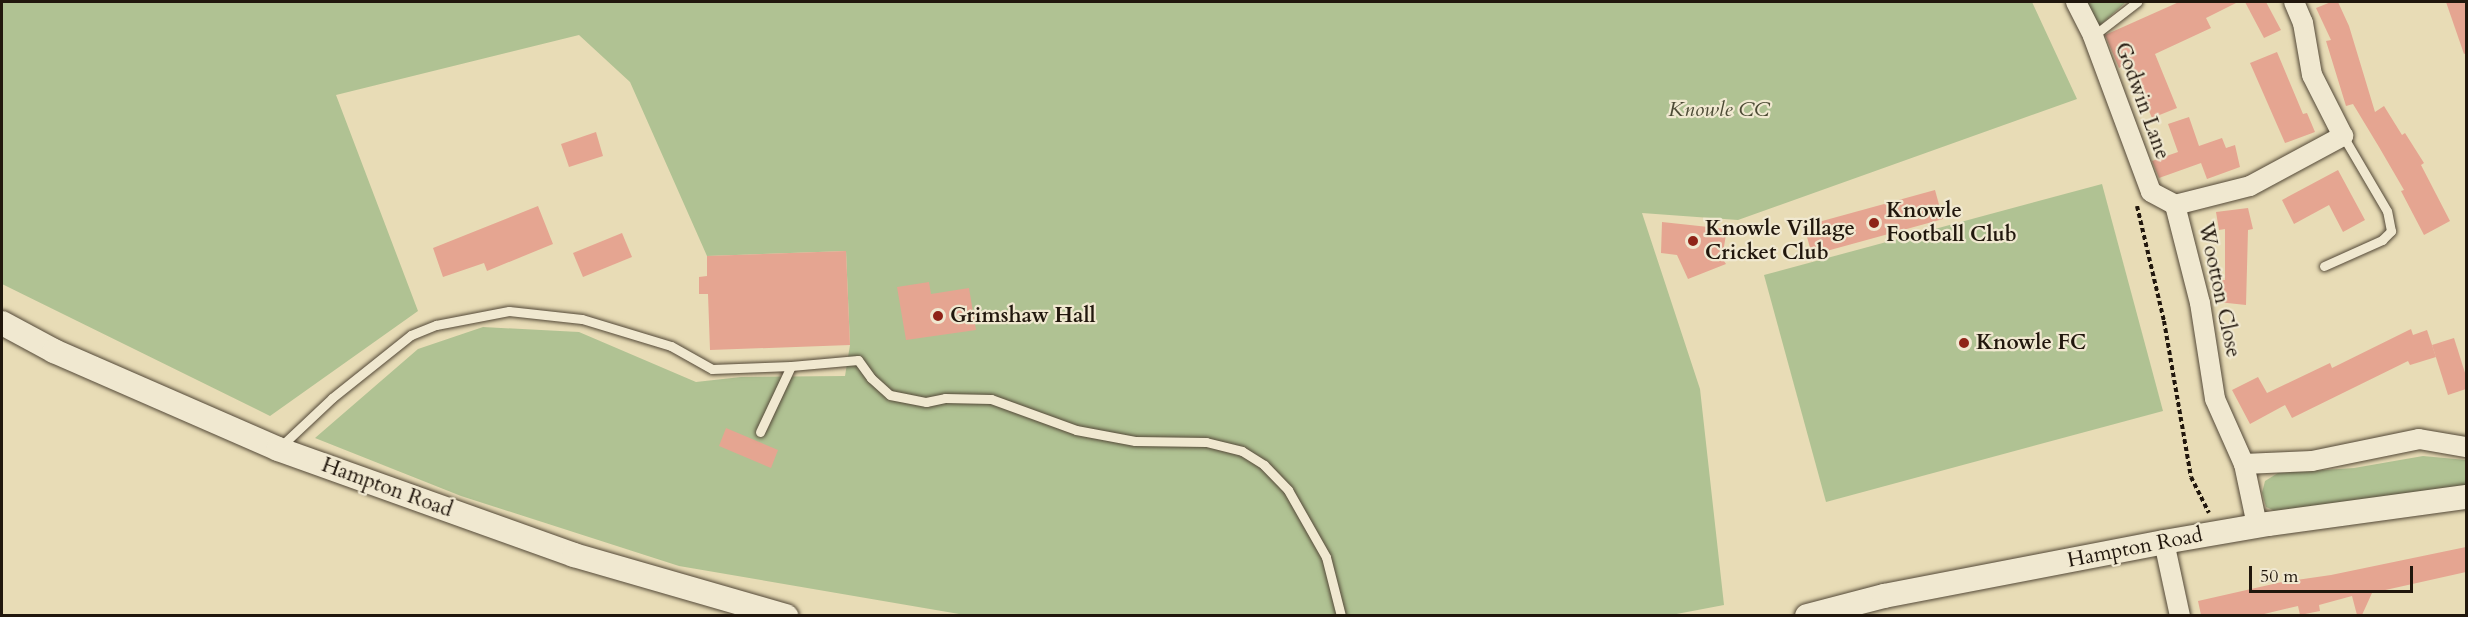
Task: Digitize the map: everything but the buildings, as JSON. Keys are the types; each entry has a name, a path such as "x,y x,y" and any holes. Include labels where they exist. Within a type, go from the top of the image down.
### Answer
{"street":[{"name":"Godwin Lane","path":"2076,2 2093,36 2151,192 2175,205"},
{"path":"2294,2 2303,23 2312,75 2343,136"},
{"name":"Wootton Close","path":"2257,525 2244,464 2215,399 2200,303 2175,205 2250,186 2343,136"},
{"name":"Hampton Road","path":"2,323 54,351 278,449 574,555 786,615"},
{"path":"2244,464 2312,461 2419,439 2466,447"},
{"name":"Hampton Road","path":"1807,615 1884,596 2257,525 2466,497"},
{"path":"2164,542 2180,615"}],"lane":[{"path":"2093,36 2137,2"},
{"path":"2324,266 2382,240 2391,231 2387,211 2343,136"},
{"path":"278,449 332,398 411,335 436,326 509,311 582,319 670,346 712,369 791,366 858,360 871,378 890,395 926,402 945,399 991,399 1076,430 1135,441 1206,442 1242,451 1264,465 1288,490 1326,557 1341,615"},
{"path":"760,432 791,366"}],"path":[{"path":"2135,199 2164,321 2191,477 2219,532"}],"green space":[{"name":"Knowle CC","path":"2,2 2032,2 2077,99 1738,220 1642,213 1700,389 1724,605 1666,616 965,615 679,566 461,496 315,438 418,349 483,327 579,332 696,382 741,377 845,376 850,345 846,251 707,256 630,82 579,35 336,95 418,311 270,416 2,284"},
{"path":"2082,2 2126,2 2095,30"},
{"name":"Knowle FC","path":"2102,184 2163,411 1826,502 1764,275"},
{"path":"2423,456 2466,460 2466,488 2282,514 2266,507 2262,493 2265,481 2278,473 2354,468"}],"place":[{"name":"Knowle Football Club","path":"1874,223"},
{"name":"Knowle Village Cricket Club","path":"1693,241"},
{"name":"Grimshaw Hall","path":"938,316"},
{"name":"Knowle FC","path":"1964,343"}]}
